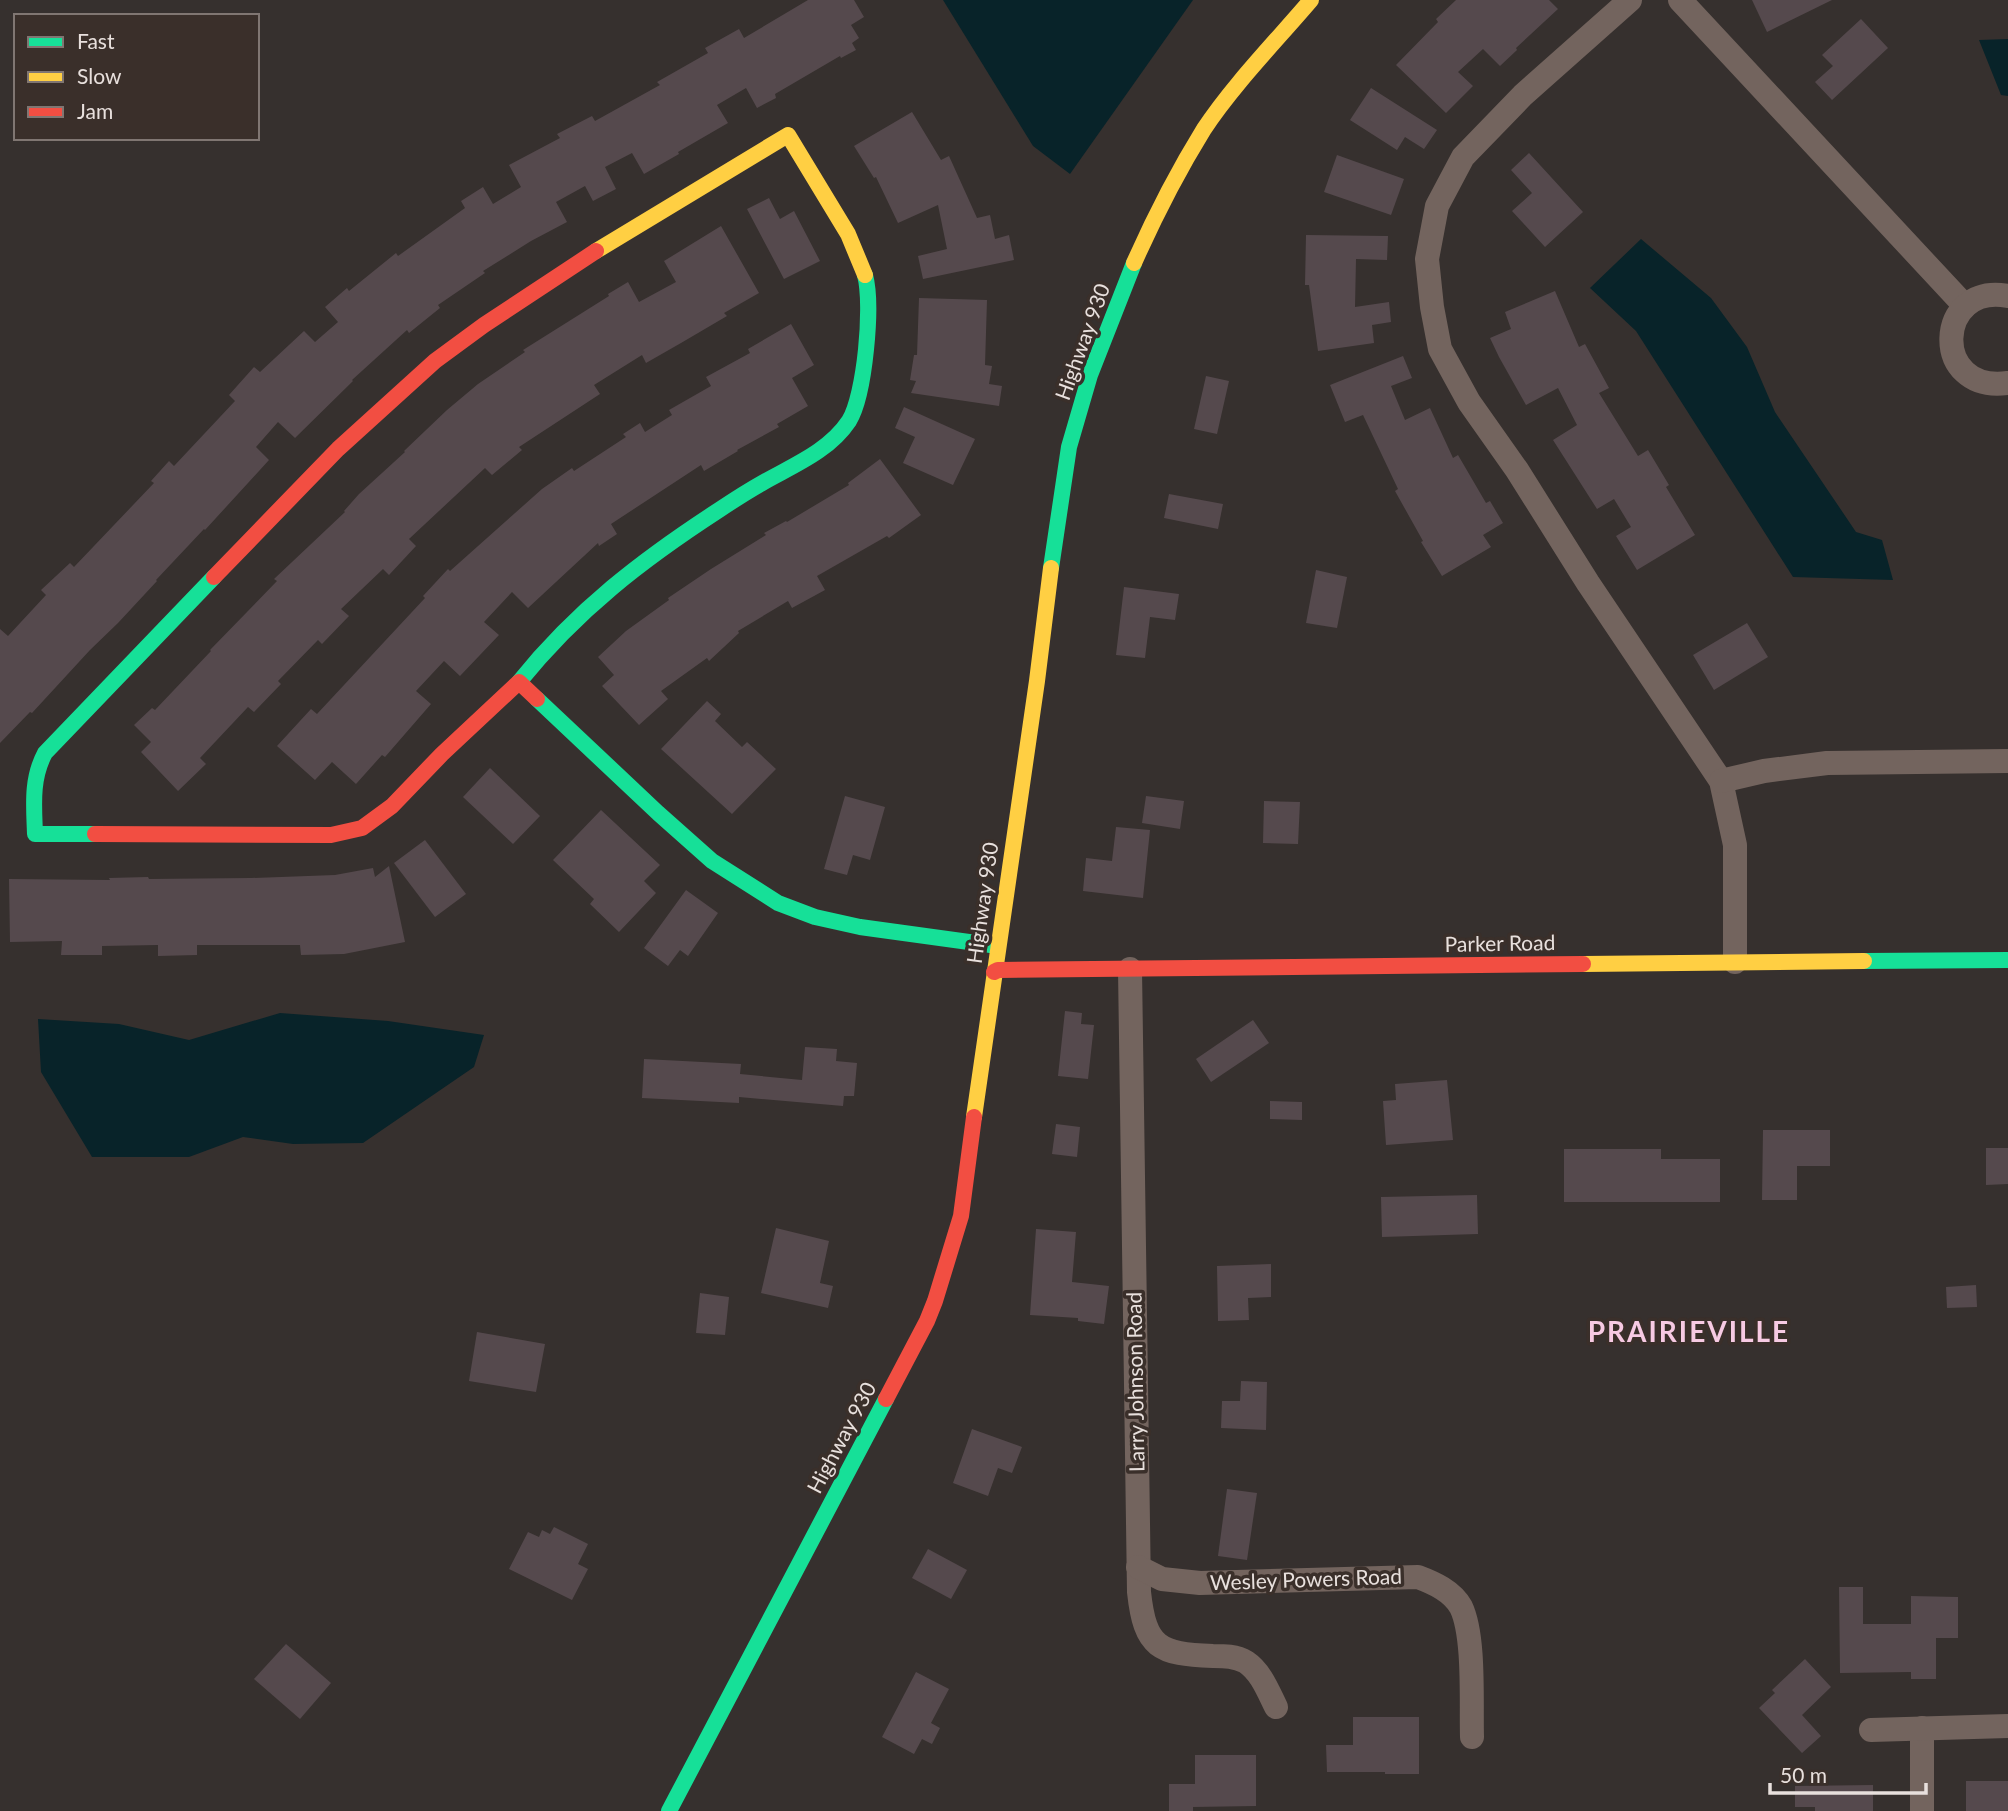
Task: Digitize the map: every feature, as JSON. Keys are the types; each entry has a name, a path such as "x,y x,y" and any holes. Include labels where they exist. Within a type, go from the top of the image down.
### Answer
{"street":[{"name":"Highway 930","path":"669,1811 927,1321 961,1216 1069,447 1090,375 1135,261 1164,201 1205,128 1311,0"},
{"path":"1630,0 1523,95 1463,157 1437,206 1427,259 1432,307 1440,349 1469,402 1721,781 1735,845 1735,962"},
{"path":"1681,0 1965,306"},
{"path":"788,135 822,187 864,270 869,316 861,381 850,420 822,448 750,490 670,543 617,583 538,656 519,682 442,754 392,806 362,828 331,835 35,834 34,776 45,753 338,449 435,361 484,325 569,268 788,135"},
{"path":"2008,296 1977,298 1965,306 1955,318 1951,333 1951,348 1966,374 1980,382 1994,385 2008,383"},
{"path":"519,682 712,861 778,903 815,917 860,928 998,946"},
{"path":"1721,781 1764,771 1827,762 2008,761"},
{"name":"Parker Road","path":"994,972 2008,960"},
{"name":"Larry Johnson Road","path":"1130,969 1138,1567 1142,1618 1153,1642 1167,1650 1182,1655 1230,1656 1244,1661 1257,1672 1276,1707"},
{"name":"Wesley Powers Road","path":"1138,1567 1162,1579 1200,1583 1418,1577 1441,1586 1460,1606 1469,1636 1472,1737"},
{"path":"1871,1730 2008,1726"},
{"path":"1922,1728 1922,1811"}],"water":[{"path":"943,0 1193,0 1070,174 1033,146"},
{"path":"2008,39 2008,96 2001,95 1979,40"},
{"path":"1641,239 1711,298 1747,347 1775,412 1856,532 1882,540 1893,580 1793,577 1636,331 1590,288"},
{"path":"280,1013 388,1021 484,1035 474,1067 363,1143 293,1144 243,1137 189,1157 92,1157 41,1072 38,1019 119,1024 189,1040"}],"building":[{"path":"808,0 854,0 864,17 851,25 859,38 852,43 856,50 841,58 840,56 775,94 776,98 757,108 746,88 717,105 728,123 644,174 632,153 605,167 616,189 593,201 585,186 556,202 567,222 483,271 485,273 438,305 440,308 409,333 407,330 352,380 295,438 278,422 256,447 269,460 118,623 0,743 0,629 8,636 46,595 41,590 70,563 74,567 154,483 151,481 169,461 174,466 235,401 229,395 254,367 260,372 304,331 315,342 338,322 325,307 396,253 398,256 465,208 461,201 483,187 493,204 521,187 509,165 560,138 557,134 592,116 595,121 660,85 657,82 708,53 705,48 739,29 744,38"},
{"path":"1456,0 1549,0 1558,9 1500,66 1483,49 1458,72 1473,86 1446,113 1396,65"},
{"path":"1752,0 1832,0 1767,32"},
{"path":"1861,19 1888,48 1832,100 1815,82 1833,66 1822,55"},
{"path":"1371,88 1437,130 1424,149 1405,137 1397,150 1350,120"},
{"path":"912,112 941,160 949,156 977,218 990,215 995,239 1009,235 1014,260 923,279 918,256 947,249 938,205 898,223 876,177 874,178 854,146"},
{"path":"1529,153 1583,212 1545,247 1512,211 1532,193 1511,170"},
{"path":"1337,155 1404,179 1391,215 1324,192"},
{"path":"769,198 780,219 794,211 820,261 784,279 747,209"},
{"path":"721,226 759,293 724,313 727,316 646,363 642,355 594,385 600,394 519,447 522,450 492,475 485,468 409,539 416,546 389,575 383,569 341,609 349,616 322,644 318,640 278,681 281,684 254,712 248,707 200,758 206,764 178,791 141,752 151,742 134,725 152,708 155,710 277,581 274,579 345,512 359,494 478,384 525,352 523,350 628,282 639,302 676,282 664,261"},
{"path":"1306,235 1388,236 1387,260 1356,259 1355,307 1389,302 1391,322 1372,325 1374,343 1318,351 1309,285 1305,285"},
{"path":"1555,291 1579,347 1585,344 1609,388 1599,393 1638,456 1648,450 1669,485 1666,487 1695,535 1637,570 1616,536 1631,527 1614,499 1597,509 1553,440 1577,425 1558,388 1526,405 1490,338 1511,329 1505,312"},
{"path":"919,298 987,300 985,365 992,366 989,384 1002,386 999,406 911,393 916,381 910,380 914,355 917,355"},
{"path":"791,324 814,365 792,378 808,406 777,424 779,427 704,471 701,465 611,524 617,534 599,546 598,543 528,608 512,592 484,622 499,635 460,676 444,661 416,691 431,704 385,757 382,755 356,784 332,762 315,780 277,746 311,709 317,714 425,598 423,596 448,569 450,571 542,489 626,437 623,434 640,423 645,432 672,415 669,410 711,386 706,377 750,353 748,349"},
{"path":"1403,356 1412,378 1391,386 1405,420 1430,408 1453,458 1458,455 1486,503 1490,501 1503,523 1483,535 1491,547 1442,576 1395,491 1398,489 1363,415 1345,422 1330,385"},
{"path":"1206,376 1229,381 1217,434 1194,429"},
{"path":"904,407 975,439 953,485 903,463 915,437 895,428"},
{"path":"880,459 921,515 889,538 887,536 817,576 825,590 792,608 788,601 738,631 739,633 709,661 707,658 661,691 668,699 639,725 602,686 614,675 598,657 626,631 669,600 668,598 766,535 764,533 849,485 848,483"},
{"path":"1169,494 1223,504 1218,529 1164,518"},
{"path":"1316,570 1347,577 1337,628 1306,623"},
{"path":"1124,587 1179,594 1175,620 1150,617 1145,658 1116,655"},
{"path":"1747,623 1768,657 1714,690 1693,655"},
{"path":"707,701 721,714 715,721 742,747 747,742 776,769 732,814 661,749"},
{"path":"490,768 540,816 513,844 463,797"},
{"path":"845,796 885,807 870,860 853,855 847,875 824,869"},
{"path":"1146,796 1184,801 1180,829 1142,823"},
{"path":"1264,801 1300,802 1298,844 1263,843"},
{"path":"601,810 660,865 644,881 656,893 619,932 590,904 594,899 553,860"},
{"path":"1116,827 1150,830 1143,898 1083,891 1086,858 1112,861"},
{"path":"425,840 466,894 435,917 394,863"},
{"path":"389,866 405,942 344,954 301,955 300,945 197,945 197,955 158,956 158,945 102,946 102,955 61,955 62,941 10,942 9,879 251,878 335,875 373,868 375,877"},
{"path":"686,890 718,913 688,956 680,950 668,966 644,948"},
{"path":"1065,1011 1082,1013 1081,1024 1094,1025 1088,1079 1058,1076"},
{"path":"1253,1020 1269,1043 1211,1082 1196,1059"},
{"path":"805,1047 837,1049 836,1061 857,1063 854,1096 844,1096 843,1106 739,1097 739,1103 642,1098 644,1059 741,1064 740,1074 802,1080"},
{"path":"1447,1080 1453,1140 1386,1145 1383,1101 1396,1100 1395,1084"},
{"path":"1270,1101 1302,1102 1302,1120 1270,1119"},
{"path":"1056,1124 1080,1127 1077,1157 1052,1154"},
{"path":"1763,1130 1830,1130 1830,1166 1797,1166 1797,1200 1762,1200"},
{"path":"1986,1148 2008,1148 2008,1184 1986,1185"},
{"path":"1564,1149 1661,1149 1661,1159 1720,1159 1720,1202 1564,1202"},
{"path":"1477,1195 1478,1234 1382,1237 1381,1197"},
{"path":"776,1228 829,1241 820,1283 833,1286 828,1308 761,1293"},
{"path":"1036,1229 1076,1232 1072,1282 1109,1286 1104,1324 1078,1321 1078,1318 1030,1315"},
{"path":"1271,1264 1271,1297 1248,1298 1249,1320 1218,1321 1217,1266"},
{"path":"1976,1285 1977,1307 1947,1308 1946,1287"},
{"path":"700,1293 729,1297 725,1335 696,1333"},
{"path":"477,1332 545,1344 536,1392 469,1381"},
{"path":"1241,1381 1267,1382 1266,1430 1221,1428 1222,1401 1240,1401"},
{"path":"972,1429 1022,1447 1012,1473 998,1468 988,1496 953,1483"},
{"path":"1227,1489 1257,1493 1247,1560 1218,1556"},
{"path":"554,1527 588,1544 578,1564 588,1569 572,1600 509,1569 528,1532 539,1537 542,1530 550,1534"},
{"path":"928,1549 967,1570 951,1599 912,1578"},
{"path":"1839,1587 1863,1587 1863,1624 1911,1624 1911,1596 1958,1597 1958,1638 1936,1638 1936,1679 1911,1679 1911,1672 1840,1673"},
{"path":"286,1644 331,1683 300,1719 254,1679"},
{"path":"1805,1659 1831,1687 1802,1715 1821,1736 1802,1753 1759,1708 1775,1693 1772,1690"},
{"path":"916,1672 949,1689 931,1723 940,1728 932,1744 922,1739 914,1754 882,1737"},
{"path":"1353,1717 1419,1717 1419,1774 1327,1772 1326,1745 1353,1745"},
{"path":"1195,1755 1256,1755 1256,1806 1193,1807 1193,1811 1169,1811 1169,1784 1195,1784"},
{"path":"1966,1781 2008,1781 2008,1811 1966,1811"},
{"path":"1873,1785 1873,1811 1815,1811 1815,1807 1795,1807 1795,1786"}],"traffic: fast":[{"path":"1051,568 1069,447 1090,375 1134,263"},
{"path":"519,682 587,609 637,567 736,499 821,449 841,432 855,408 863,371 868,328 865,275"},
{"path":"95,834 35,834 35,783 45,753 214,577"},
{"path":"537,699 712,861 778,903 815,917 860,927 998,946"},
{"path":"1864,961 2008,960"},
{"path":"669,1811 886,1399"}],"traffic: slow":[{"path":"1134,263 1167,195 1204,129 1242,79 1311,0"},
{"path":"596,251 788,135 848,234 865,275"},
{"path":"974,1117 1051,568"},
{"path":"1583,964 1864,961"}],"traffic: jam":[{"path":"214,577 338,449 435,361 596,251"},
{"path":"95,834 331,835 362,828 392,806 442,754 519,682 537,699"},
{"path":"994,972 1583,964"},
{"path":"886,1399 935,1301 961,1216 974,1117"}],"district":[{"name":"PRAIRIEVILLE","path":"1689,1332"}]}
